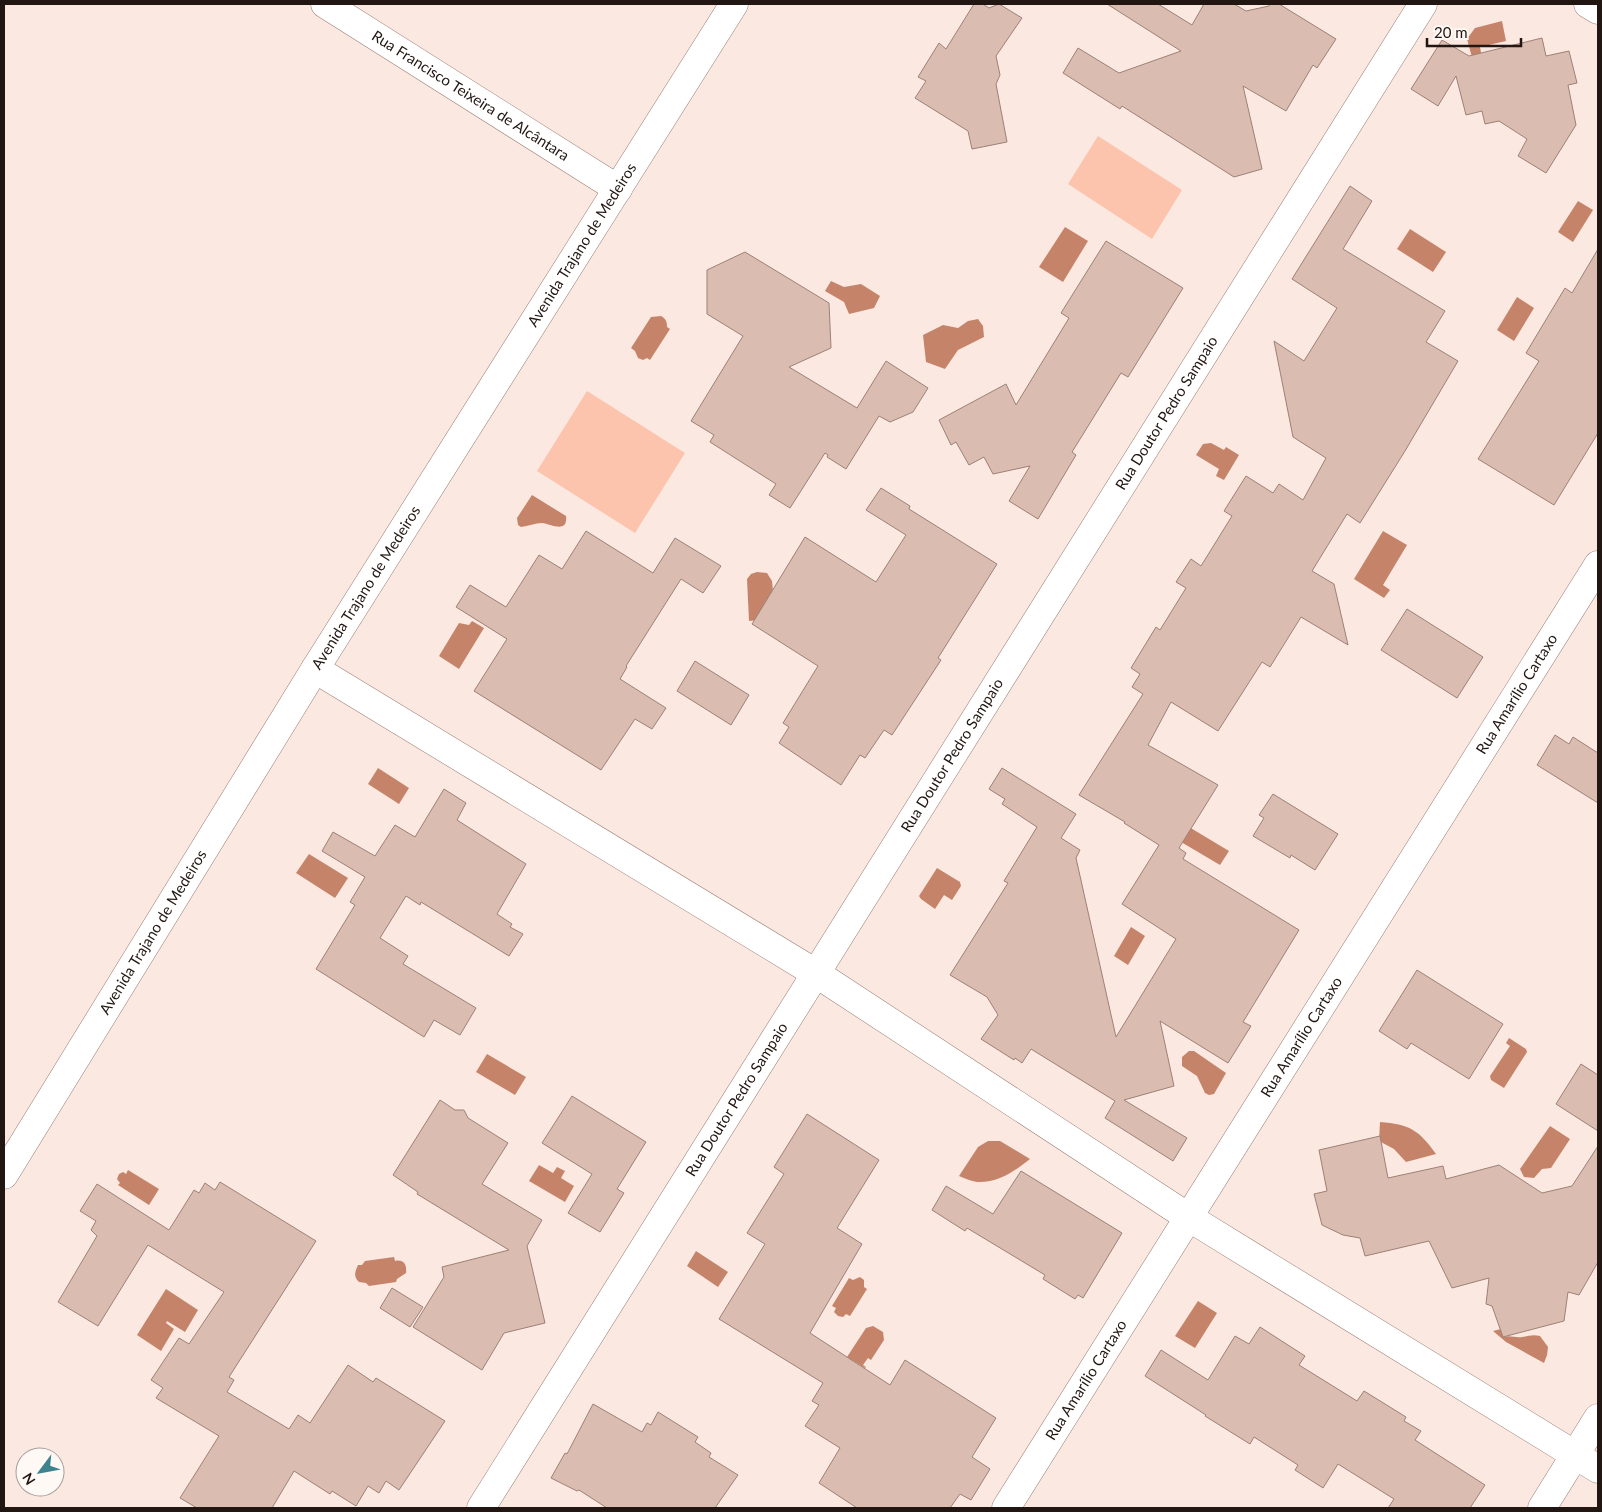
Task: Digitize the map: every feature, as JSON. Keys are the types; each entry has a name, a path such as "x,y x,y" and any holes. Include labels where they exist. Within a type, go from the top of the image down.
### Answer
{"street":[{"name":"Rua Francisco Teixeira de Alcântara","path":"325,4 618,189"},
{"name":"Avenida Trajano de Medeiros","path":"7,1163 315,669 734,4"},
{"name":"Rua Doutor Pedro Sampaio","path":"481,1508 1423,4"},
{"path":"1588,4 1598,10"},
{"name":"Rua Amarílio Cartaxo","path":"1006,1508 1598,565"},
{"path":"315,669 817,974 1188,1218 1598,1469"},
{"path":"1542,1508 1598,1418"}],"shaded area":[{"path":"1502,21 1506,41 1480,47 1482,58 1473,61 1467,39 1475,28"},
{"path":"1098,136 1182,190 1152,239 1068,184"},
{"path":"1578,201 1593,210 1573,242 1558,232"},
{"path":"1065,227 1088,241 1063,282 1039,267"},
{"path":"1410,229 1446,252 1433,272 1397,249"},
{"path":"831,281 844,287 861,284 880,296 874,308 849,314 844,302 825,291"},
{"path":"1517,297 1534,308 1514,341 1497,330"},
{"path":"661,316 665,319 667,327 670,329 650,360 638,358 635,351 631,348 651,317"},
{"path":"978,319 983,326 984,337 958,350 945,369 926,362 923,335 943,325 958,328 968,321"},
{"path":"587,391 685,453 635,533 537,471"},
{"path":"1211,443 1224,450 1226,447 1239,455 1224,480 1216,476 1219,469 1196,455 1203,444"},
{"path":"532,495 566,516 564,525 558,527 539,523 521,527 518,525 517,518"},
{"path":"1383,531 1407,545 1383,585 1390,590 1384,598 1354,579"},
{"path":"757,572 767,573 772,581 774,601 787,617 749,621 747,579 751,574"},
{"path":"472,621 484,628 459,669 439,656 459,623 469,625"},
{"path":"378,768 409,788 399,804 368,784"},
{"path":"1184,824 1229,851 1220,865 1176,839"},
{"path":"309,854 348,878 335,898 296,873"},
{"path":"937,868 960,882 961,886 952,900 944,895 935,909 919,896"},
{"path":"1131,927 1145,936 1128,965 1114,956"},
{"path":"1509,1038 1526,1049 1527,1052 1504,1088 1491,1080 1490,1076 1510,1046 1506,1043"},
{"path":"1189,1051 1194,1051 1226,1073 1214,1094 1209,1095 1205,1093 1197,1076 1182,1066 1182,1057"},
{"path":"487,1054 526,1077 515,1095 476,1072"},
{"path":"1380,1122 1399,1124 1412,1130 1424,1139 1436,1154 1406,1162 1394,1149 1379,1141"},
{"path":"1550,1126 1570,1139 1551,1168 1542,1169 1534,1178 1524,1177 1520,1169"},
{"path":"988,1141 1000,1141 1030,1159 1012,1172 992,1181 977,1182 959,1176 978,1147"},
{"path":"539,1165 553,1173 557,1167 565,1171 561,1178 574,1186 565,1202 529,1181"},
{"path":"128,1170 159,1189 149,1205 118,1185 120,1183 117,1179 119,1174 123,1172 126,1174"},
{"path":"696,1251 728,1272 718,1287 687,1266"},
{"path":"394,1257 395,1261 404,1263 406,1270 406,1273 397,1279 396,1282 369,1286 366,1283 359,1282 356,1278 355,1272 358,1265 362,1265 365,1261"},
{"path":"860,1277 864,1280 864,1287 867,1289 850,1316 846,1314 843,1317 838,1316 834,1312 836,1308 832,1306 849,1278 853,1280"},
{"path":"166,1289 198,1310 185,1332 167,1321 166,1323 174,1329 161,1351 137,1335"},
{"path":"1198,1301 1217,1313 1195,1348 1175,1336"},
{"path":"873,1326 883,1332 884,1340 871,1360 868,1358 863,1365 865,1368 847,1357 866,1328"},
{"path":"1501,1329 1504,1337 1540,1336 1548,1347 1544,1363 1506,1342 1493,1331"}],"building":[{"path":"974,4 983,4 989,8 999,4 1022,18 996,56 1000,75 996,84 1007,142 972,149 968,131 915,98 926,81 918,77 939,43 946,49"},
{"path":"1107,4 1158,4 1192,25 1204,4 1234,4 1246,11 1269,6 1270,4 1279,4 1336,39 1317,68 1313,65 1286,111 1243,86 1262,169 1234,177 1122,106 1120,109 1063,73 1078,48 1119,73 1181,51"},
{"path":"1542,38 1546,56 1569,51 1577,83 1568,85 1576,125 1546,173 1518,156 1527,139 1499,121 1485,124 1482,111 1466,115 1456,76 1438,106 1411,89 1442,40 1469,56"},
{"path":"1350,186 1372,201 1343,249 1445,311 1426,342 1458,361 1360,523 1347,514 1312,571 1334,584 1348,645 1301,617 1270,667 1262,662 1218,731 1171,702 1148,745 1218,785 1179,848 1186,853 1183,859 1299,930 1243,1022 1251,1026 1228,1063 1160,1021 1174,1086 1124,1100 1187,1138 1173,1161 1105,1118 1115,1101 1031,1049 1022,1063 981,1039 998,1015 987,997 950,975 1008,883 1004,881 1037,827 1002,804 1005,799 989,789 1002,768 1076,814 1061,838 1080,850 1076,858 1116,1037 1176,939 1122,904 1159,845 1079,795 1143,694 1132,687 1140,674 1131,668 1156,627 1160,630 1186,588 1176,582 1191,559 1201,566 1232,516 1224,511 1246,476 1273,493 1279,484 1303,500 1326,458 1293,437 1274,341 1304,361 1337,308 1292,279"},
{"path":"1106,241 1183,288 1128,377 1121,373 1072,452 1076,455 1038,519 1009,501 1030,466 993,474 984,457 969,465 956,442 951,445 939,420 1006,384 1016,405 1069,318 1061,313"},
{"path":"1598,249 1598,433 1554,505 1478,459 1539,361 1526,353 1565,288 1572,293"},
{"path":"745,252 829,303 831,348 789,367 857,408 886,361 928,388 913,412 890,422 879,416 846,469 827,457 828,455 825,453 790,508 769,495 776,484 710,442 714,435 691,421 743,336 707,314 707,270"},
{"path":"881,488 910,506 909,509 997,564 938,658 941,660 892,735 884,730 865,758 860,755 841,785 779,743 789,727 783,723 818,666 752,624 805,537 876,582 906,535 866,510"},
{"path":"586,531 653,573 675,538 721,566 703,593 681,579 626,666 620,679 666,708 652,729 635,719 601,770 474,691 507,639 456,607 470,585 506,607 539,555 562,569"},
{"path":"1407,609 1483,657 1457,698 1381,650"},
{"path":"695,661 749,695 731,725 677,691"},
{"path":"1555,735 1569,744 1573,737 1598,753 1598,803 1537,765"},
{"path":"444,789 466,803 457,820 526,864 497,914 512,924 510,927 523,934 509,956 421,902 420,905 406,896 380,938 408,956 403,964 476,1008 460,1035 434,1020 424,1037 316,969 355,905 350,902 365,877 322,851 333,832 375,856 395,825 415,837"},
{"path":"1273,794 1338,834 1315,870 1291,855 1290,858 1253,836 1264,818 1259,815"},
{"path":"1417,970 1503,1024 1469,1079 1411,1043 1407,1049 1379,1031"},
{"path":"1581,1064 1598,1075 1598,1131 1556,1104"},
{"path":"572,1096 646,1142 617,1189 624,1193 600,1232 568,1213 592,1174 542,1143"},
{"path":"440,1100 455,1110 464,1110 468,1118 508,1143 482,1184 542,1220 527,1246 545,1323 504,1333 482,1370 413,1327 444,1277 442,1267 509,1250 417,1194 418,1192 393,1175"},
{"path":"807,1114 879,1160 837,1228 862,1244 810,1333 890,1385 905,1360 996,1418 972,1457 990,1469 971,1500 960,1494 950,1508 857,1508 819,1483 840,1448 805,1426 819,1405 812,1401 823,1383 719,1319 765,1244 747,1233 784,1174 774,1167"},
{"path":"1380,1136 1388,1178 1443,1166 1446,1179 1499,1165 1542,1193 1572,1186 1598,1146 1598,1262 1579,1295 1568,1292 1564,1321 1503,1337 1492,1306 1486,1304 1489,1278 1452,1288 1429,1241 1365,1256 1360,1238 1343,1235 1322,1225 1314,1194 1327,1191 1319,1150"},
{"path":"1021,1171 1122,1233 1083,1298 1078,1295 1075,1299 1043,1279 1045,1275 967,1228 965,1231 932,1210 946,1186 993,1214"},
{"path":"220,1182 316,1241 229,1377 234,1380 227,1392 289,1429 298,1415 310,1423 348,1365 373,1382 376,1378 445,1421 399,1490 386,1481 379,1493 368,1486 356,1506 332,1491 330,1494 294,1471 272,1508 197,1508 180,1498 219,1436 156,1398 163,1388 151,1380 179,1338 189,1344 224,1292 148,1245 98,1326 58,1302 97,1236 91,1230 96,1221 80,1211 97,1184 169,1230 194,1190 199,1193 205,1183 215,1190"},
{"path":"392,1288 423,1307 410,1327 380,1308"},
{"path":"1260,1327 1305,1356 1299,1365 1357,1401 1364,1391 1406,1417 1404,1421 1421,1431 1415,1440 1485,1485 1470,1508 1388,1508 1394,1499 1338,1464 1323,1488 1295,1470 1298,1465 1254,1437 1250,1444 1145,1376 1161,1350 1208,1380 1235,1336 1249,1344"},
{"path":"593,1404 642,1432 647,1423 651,1425 658,1412 698,1437 695,1442 711,1453 709,1457 738,1475 715,1508 607,1508 579,1490 577,1491 551,1478 565,1453 567,1454"}]}
